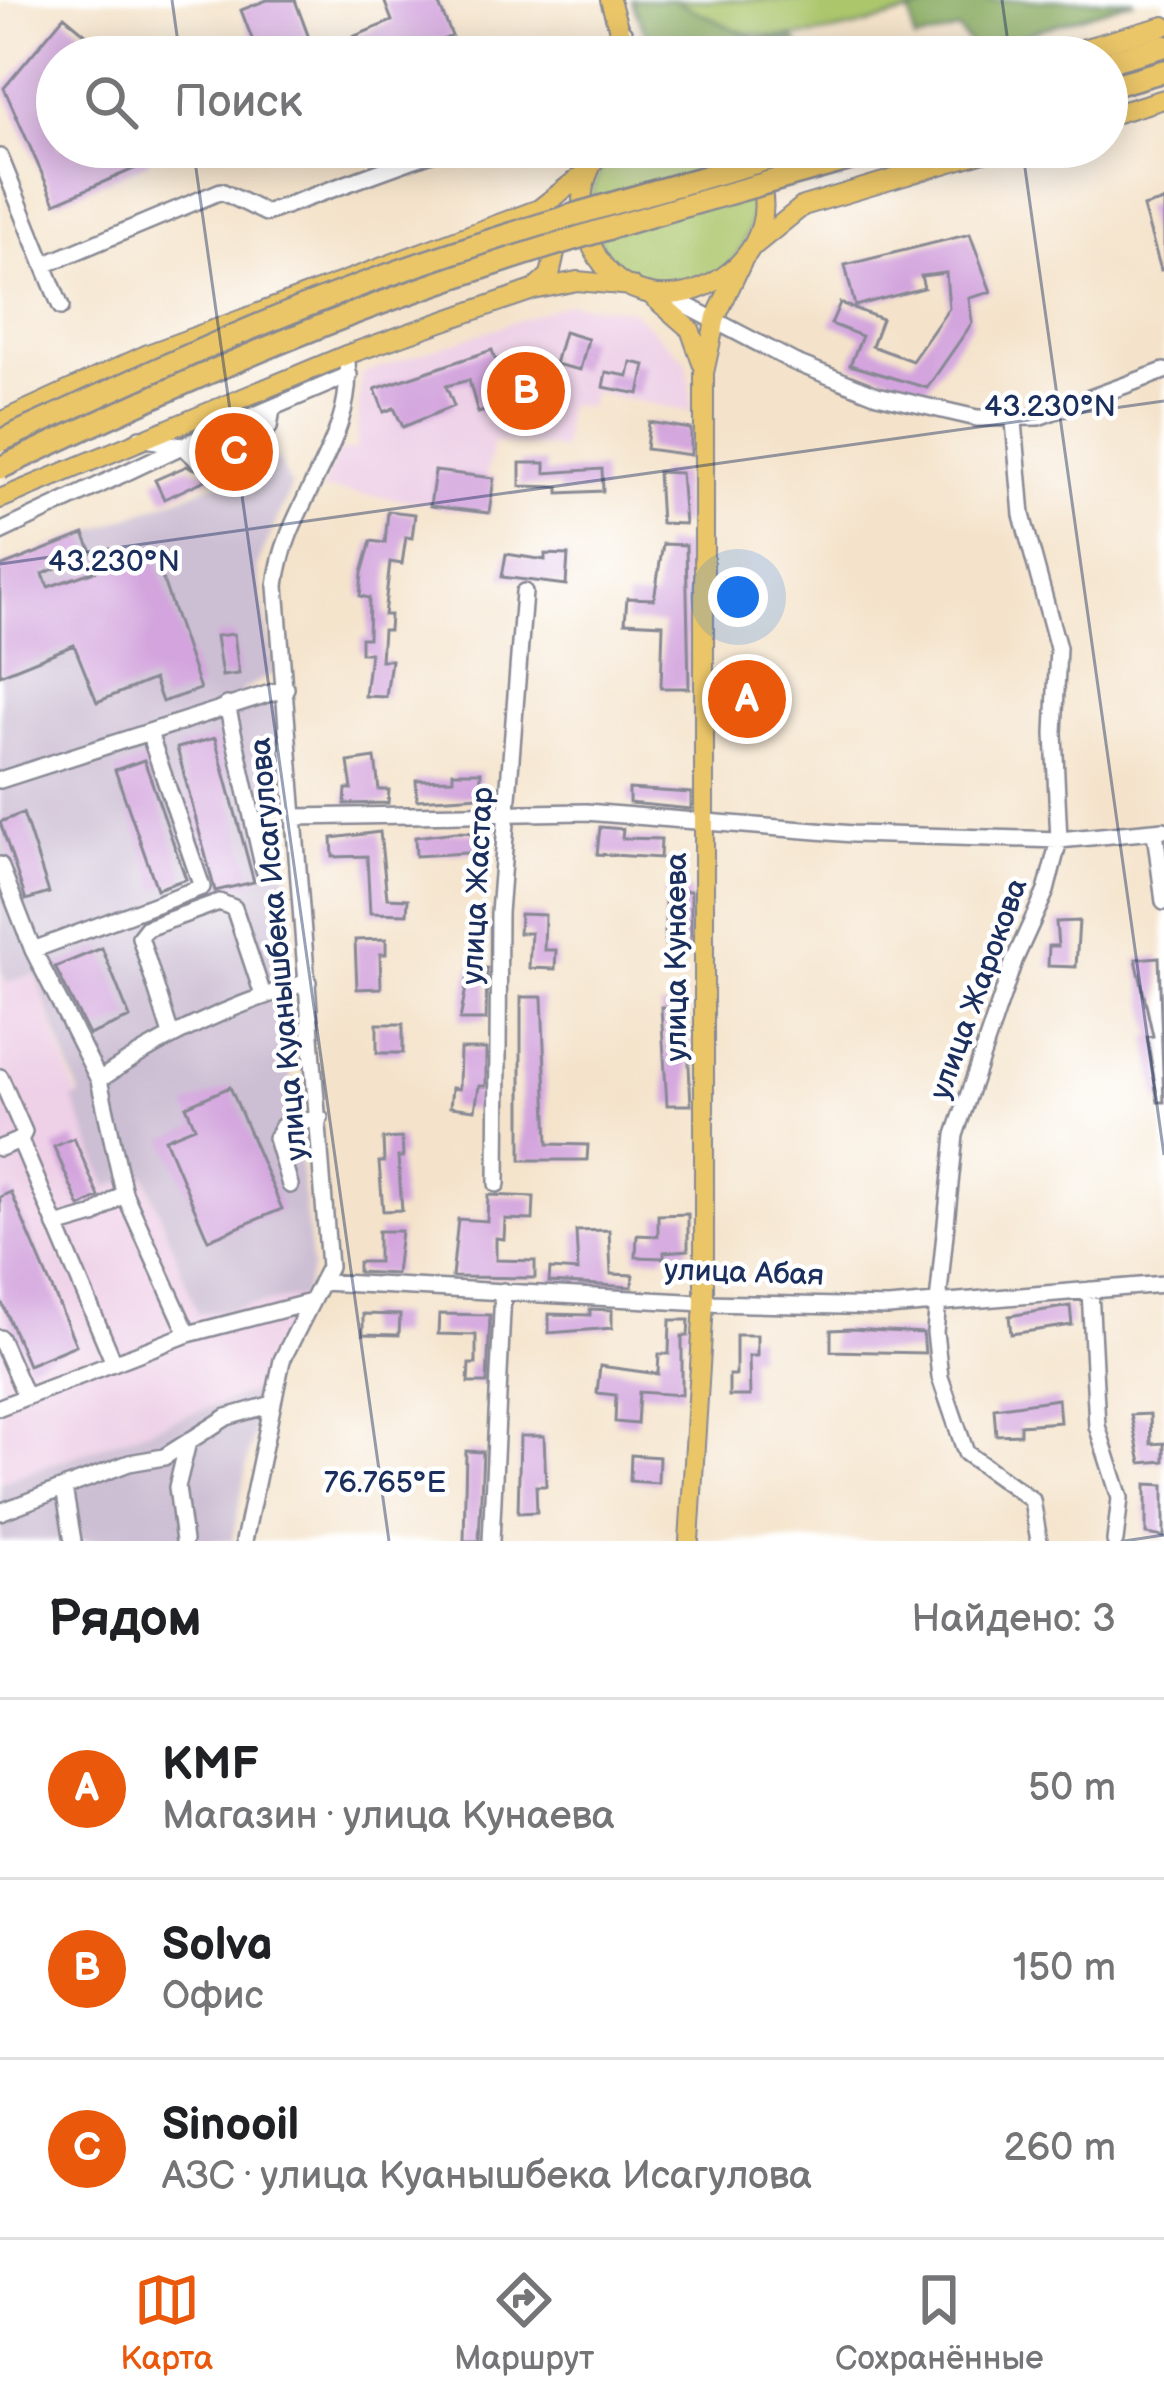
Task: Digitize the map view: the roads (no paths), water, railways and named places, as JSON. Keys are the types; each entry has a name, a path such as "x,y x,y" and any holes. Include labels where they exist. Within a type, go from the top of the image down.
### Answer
{"highway":[{"path":"1128,56 1164,46"},
{"path":"1128,81 1164,71"},
{"path":"0,441 200,349 384,276 561,216 734,168"},
{"path":"0,468 210,371 393,299 568,239 820,168"}],"main road":[{"path":"610,0 625,36"},
{"path":"1128,36 1164,26"},
{"path":"623,32 623,36"},
{"path":"1128,110 1164,99"},
{"path":"704,373 716,317 747,255 761,192 750,168"},
{"path":"787,168 799,190 829,197"},
{"path":"0,499 137,437 348,365 533,290 577,280 667,296 709,288 784,218 829,197 929,168"},
{"path":"0,422 148,354 516,218 556,200 589,170"},
{"path":"589,170 584,227 601,262 690,329 704,373"},
{"path":"516,218 544,226 556,248 550,275 533,290"},
{"name":"улица Кунаева","path":"689,1541 704,1303 708,823 704,373"}],"street":[{"path":"619,36 623,32"},
{"path":"0,157 61,307"},
{"path":"44,265 221,191 266,213 390,168"},
{"path":"667,296 716,317 794,362 930,411 1014,421 1066,409 1164,370"},
{"path":"0,532 272,409 348,365"},
{"name":"улица Куанышбека Исагулова","path":"244,1541 269,1405 282,1360 321,1282 330,1240 276,610 279,557 345,415 348,365"},
{"path":"244,453 269,427 272,409"},
{"name":"улица Жарокова","path":"1014,421 1022,514 1058,648 1054,733 1059,840 1046,891 1014,961 955,1135 937,1306 940,1377 956,1433 966,1453 1032,1500 1039,1541"},
{"path":"137,437 182,446 200,461"},
{"name":"улица Жастар","path":"497,1184 499,913 524,592"},
{"path":"0,780 286,688"},
{"path":"226,705 264,870"},
{"path":"149,733 202,886 234,908 263,995"},
{"path":"295,817 508,812 1059,840 1160,831 1164,902"},
{"path":"0,865 33,950 99,1080 124,1193 188,1334"},
{"path":"33,950 202,886"},
{"path":"171,1035 140,937 147,928 219,902"},
{"path":"99,1080 171,1035 263,995 308,982"},
{"path":"0,1077 24,1132 20,1140 0,1148"},
{"path":"290,1186 276,1138 283,1126 320,1118"},
{"path":"20,1140 114,1363"},
{"path":"56,1226 94,1215 124,1193"},
{"name":"улица Абая","path":"321,1282 704,1303 937,1306 1164,1284"},
{"path":"1090,1290 1097,1426 1120,1498 1114,1541"},
{"path":"491,1541 503,1291"},
{"path":"0,1407 188,1334 311,1302"},
{"path":"0,1338 26,1397"},
{"path":"0,1512 187,1446 227,1417 269,1405"},
{"path":"184,1541 177,1487 187,1446"},
{"path":"64,1489 73,1541"}],"tunnel":[{"path":"199,461 221,462 244,453"}],"place":[{"name":"Solva","path":"526,391"},
{"name":"Sinooil","path":"234,452"},
{"name":"KMF","path":"747,699"}]}
